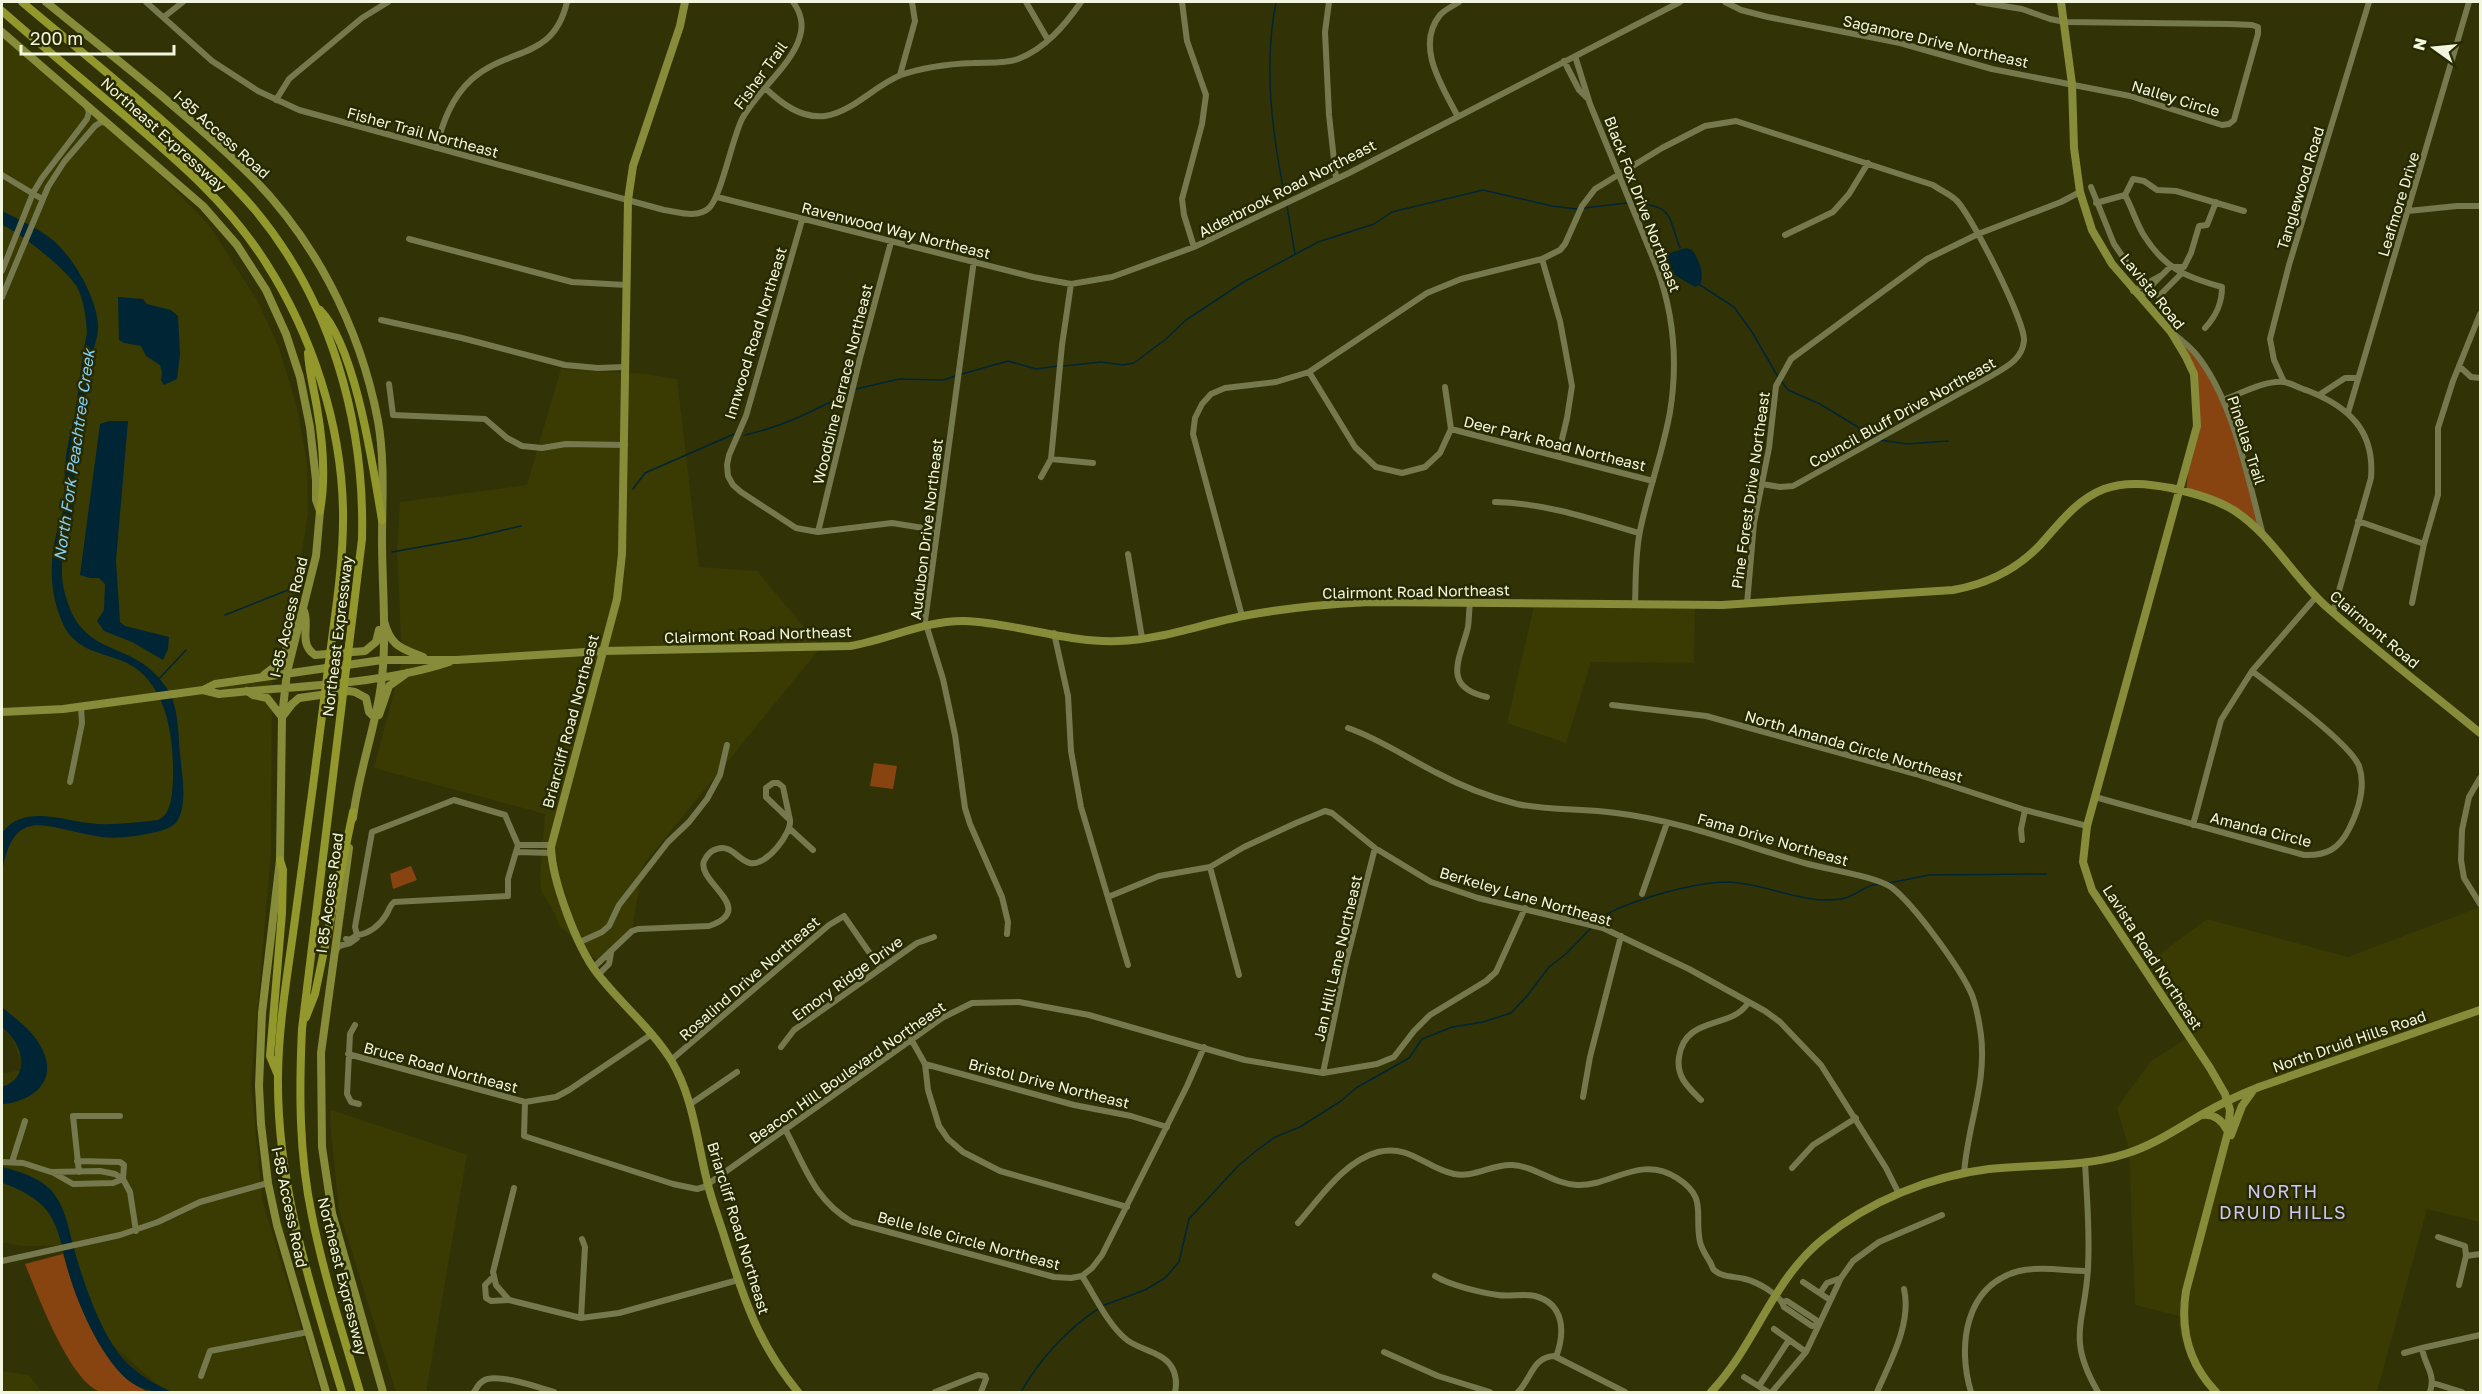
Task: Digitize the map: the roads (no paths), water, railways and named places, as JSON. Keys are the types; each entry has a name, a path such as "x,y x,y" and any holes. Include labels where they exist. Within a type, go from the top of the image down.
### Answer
{"highway":[{"name":"Northeast Expressway","path":"22,2 196,150 235,187 294,264 317,308 334,353 358,453 363,531 302,1029 300,1122 308,1192 325,1270 360,1392"},
{"name":"Northeast Expressway","path":"2,11 184,166 215,196 243,230 268,265 296,315 308,343 330,417 341,488 342,545 323,712 283,1005 278,1076 283,1154 291,1210 300,1251 342,1392"},
{"path":"317,308 329,320 352,377 368,440 382,520"},
{"path":"308,343 309,373 322,440 320,511"},
{"path":"302,1029 315,994 353,812"},
{"path":"278,1076 270,1056 282,913 283,870 280,860"}],"main road":[{"name":"I-85 Access Road","path":"46,2 244,169 273,201 318,263 348,320 372,395 382,454 381,677 353,812"},
{"name":"Briarcliff Road Northeast","path":"685,2 680,26 633,166 628,200 622,554 616,598 551,849 555,879 580,942 596,971 652,1034 671,1060 684,1087 708,1184 738,1280 762,1341 798,1392"},
{"name":"Lavista Road","path":"2061,2 2072,84 2074,148 2079,192 2092,230 2112,264 2133,291 2171,332 2194,374 2198,426 2180,490"},
{"name":"I-85 Access Road","path":"2,32 203,206 237,246 266,290 286,334 300,377 310,427 316,500 320,511 316,556 287,672 282,717 280,860 260,1055 261,1124 268,1183 277,1225 326,1392"},
{"name":"Clairmont Road Northeast","path":"203,690 215,684 382,660 456,660 603,651 850,646 926,626 965,621 1107,641 1142,638 1242,616 1335,604 1747,604 1953,590 1973,586 2018,564 2071,510 2094,493 2116,486 2137,483 2180,490 2223,504 2245,519 2263,536"},
{"name":"Lavista Road Northeast","path":"2180,490 2087,826 2084,862 2092,890 2210,1068 2230,1110 2226,1144 2188,1284 2184,1311 2185,1334 2192,1358 2203,1377 2216,1392"},
{"name":"Clairmont Road","path":"2263,536 2332,612 2481,733"},
{"path":"259,678 282,661 296,616 303,610 307,620 304,639 306,646 311,652 320,656 365,651 371,648 378,636 382,611"},
{"path":"382,611 392,641 405,651 426,659"},
{"name":"Clairmont Road Northeast","path":"2,712 81,706 203,690 219,694 381,677 427,669 456,660"},
{"path":"247,691 267,698 282,717 299,698 356,692 366,698 369,712 374,717 380,715 389,686 408,672"},
{"name":"I 85 Access Road","path":"353,812 321,1053 321,1118 332,1214 383,1392"},
{"name":"North Druid Hills Road","path":"1711,1392 1733,1366 1776,1294 1798,1264 1824,1238 1869,1209 1899,1194 1919,1186 1989,1169 2085,1162 2133,1151 2227,1100 2259,1087 2481,1010"},
{"path":"2226,1144 2241,1106 2247,1097 2259,1087"},
{"path":"2200,1115 2207,1114 2218,1118 2228,1132"}],"street":[{"name":"Fisher Trail Northeast","path":"146,2 212,60 276,100 299,110 664,210 692,214 708,209 717,197"},
{"path":"164,17 183,2"},
{"path":"276,100 289,79 362,18 388,2"},
{"path":"436,148 446,116 457,94 473,78 491,67 545,42 554,34 563,19 567,2"},
{"name":"Fisher Trail","path":"717,197 740,125 751,105 793,51 800,36 799,11 793,2"},
{"path":"900,75 915,21 912,2"},
{"path":"1026,2 1048,40"},
{"path":"765,88 789,108 813,116 826,116 848,107 900,75 944,64 1017,59 1048,40 1061,28 1081,2"},
{"path":"1182,2 1187,41 1206,95 1203,124 1182,199 1184,215 1194,248"},
{"path":"1329,2 1325,32 1329,115 1336,178"},
{"path":"1457,115 1436,71 1430,48 1431,36 1441,14 1459,2"},
{"name":"Alderbrook Road Northeast","path":"1071,284 1131,272 1194,248 1680,2"},
{"name":"Sagamore Drive Northeast","path":"1725,2 1741,10 1768,17 1900,44 1992,69 2072,84"},
{"path":"1978,2 2022,9 2065,22"},
{"name":"Tanglewood Road","path":"2284,382 2270,349 2274,320 2369,2"},
{"name":"Leafmore Drive","path":"2348,413 2469,2"},
{"name":"Nalley Circle","path":"2065,22 2245,24 2258,27 2238,107 2234,120 2229,124 2222,125 2130,96 2072,84"},
{"name":"Black Fox Drive Northeast","path":"1575,56 1588,98 1658,268 1667,295 1672,321 1673,382 1670,413 1639,533 1635,604"},
{"name":"Black Fox Drive Northeast","path":"1564,62 1579,90 1588,98"},
{"path":"2,271 33,193 49,165 87,119 89,112 86,105"},
{"name":"Council Bluff Drive Northeast","path":"1242,616 1193,434 1195,418 1202,404 1211,394 1246,384 1276,382 1309,372 1427,293 1446,284 1542,260 1560,250 1565,244 1582,206 1595,189 1662,148 1705,126 1736,121 1933,185 1956,199 1969,216 2024,334 2021,353 2012,364 1793,486 1780,487 1762,484"},
{"path":"2,297 42,198 60,168 95,126 101,122 108,124"},
{"path":"1785,236 1833,212 1849,194 1868,163"},
{"path":"2,175 42,198"},
{"path":"2096,203 2125,195 2133,179 2144,181 2157,190 2176,191 2244,211"},
{"path":"2091,187 2114,244 2139,280 2147,286"},
{"name":"Pine Forest Drive Northeast","path":"1747,604 1754,523 1772,429 1776,386 1791,359 1927,259 1978,234 2061,202 2079,192"},
{"path":"2125,195 2142,233 2170,267 2181,274 2222,288 2222,297 2215,317 2205,328"},
{"name":"Ravenwood Way Northeast","path":"717,197 802,220 853,230 891,242 974,260 1033,277 1071,284"},
{"path":"2133,291 2147,286 2170,267 2184,267 2199,226 2207,225 2216,202"},
{"path":"2408,211 2481,206"},
{"name":"Innwood Road Northeast","path":"802,220 746,416 733,442 727,465 733,485 796,528 818,532 892,523 936,530"},
{"path":"409,239 572,282 626,285"},
{"name":"Woodbine Terrace Northeast","path":"818,532 891,242"},
{"name":"Audubon Drive Northeast","path":"974,260 936,530 926,626 943,680 955,735 965,808 972,831 1002,897 1008,922 1007,934"},
{"path":"1542,260 1560,321 1572,386 1558,456"},
{"path":"2159,296 2181,274"},
{"path":"1041,477 1051,459 1062,345 1071,284"},
{"path":"2140,297 2147,286"},
{"path":"2412,603 2424,544 2438,495 2438,428 2459,366 2481,314"},
{"path":"381,320 462,338 572,367 625,367"},
{"name":"Pinellas Trail","path":"2171,332 2194,351 2223,400 2263,536"},
{"path":"2459,366 2471,377 2481,378"},
{"path":"1309,372 1355,447 1377,467 1402,472 1425,467 1440,453 1451,429 1445,387"},
{"path":"2319,395 2345,378 2357,378"},
{"path":"2223,400 2265,385 2284,382 2319,395 2348,413 2359,424 2373,460 2371,477 2332,612"},
{"path":"390,384 393,415 485,419 507,438 522,446 542,448 566,444 625,445"},
{"name":"Deer Park Road Northeast","path":"1451,429 1653,480"},
{"path":"1051,459 1093,463"},
{"path":"1496,502 1571,513 1639,533"},
{"path":"2358,522 2424,544"},
{"path":"1128,554 1142,638"},
{"path":"2193,825 2221,720 2253,671 2316,597"},
{"path":"1470,603 1468,624 1456,662 1457,674 1466,690 1487,697"},
{"path":"1054,633 1068,696 1074,773 1081,807 1128,965"},
{"name":"Amanda Circle","path":"2095,797 2290,852 2319,855 2343,840 2350,826 2362,786 2358,764 2350,752 2320,725 2253,671"},
{"name":"North Amanda Circle Northeast","path":"1612,705 1706,716 1916,774 2025,810 2087,826"},
{"path":"70,782 82,723 81,706"},
{"name":"Fama Drive Northeast","path":"1348,728 1397,749 1447,778 1517,804 1563,810 1616,813 1667,823 1807,863 1880,881 1891,888 1922,920 1954,963 1971,994 1977,1013 1982,1058 1978,1105 1964,1174"},
{"path":"580,942 602,932 609,926 619,905 668,842 689,822 707,799 720,775 727,745"},
{"path":"2481,778 2469,797 2462,830 2461,860 2464,878 2481,904"},
{"path":"596,971 609,964 612,952 625,938 638,929 709,926 716,923 727,912 728,903 721,890 705,875 703,865 706,857 716,849 723,848 732,851 749,863 758,863 770,856 790,829 790,820 783,787 778,783 770,784 766,788 766,797 790,820"},
{"path":"338,929 340,937 350,943 357,938 355,927 372,832 454,800 505,815 518,849 509,873 508,896 394,902 379,925 364,934 357,934"},
{"path":"2022,840 2021,829 2025,810"},
{"name":"Berkeley Lane Northeast","path":"1108,897 1159,876 1210,867 1244,848 1325,812 1341,820 1375,848 1431,882 1478,898 1603,928 1689,969 1780,1022 1821,1065 1856,1119 1899,1194"},
{"path":"1642,894 1667,823"},
{"path":"790,829 813,850"},
{"name":"Jan Hill Lane Northeast","path":"1323,1073 1345,966 1375,848"},
{"path":"518,849 551,849"},
{"path":"1210,867 1239,975"},
{"path":"1323,1073 1387,1061 1394,1057 1414,1030 1430,1015 1496,972 1525,909"},
{"name":"Rosalind Drive Northeast","path":"671,1060 829,925 844,916 880,968"},
{"path":"1583,1097 1590,1057 1621,936"},
{"name":"Emory Ridge Drive","path":"781,1047 794,1030 880,968 917,942 934,937"},
{"path":"333,956 339,946 346,941"},
{"name":"Beacon Hill Boulevard Northeast","path":"708,1184 911,1039 942,1018 972,1003 1019,1002 1089,1015 1245,1059 1323,1073"},
{"path":"1701,1100 1683,1081 1679,1070 1680,1049 1685,1038 1704,1025 1743,1010 1748,1003"},
{"path":"355,1025 350,1034 347,1094 351,1102 359,1104"},
{"name":"Bruce Road Northeast","path":"348,1054 525,1102 556,1097 652,1034"},
{"path":"911,1039 926,1064 928,1090 939,1126 948,1139 963,1152 1000,1171 1127,1207"},
{"path":"1176,1392 1177,1386 1171,1366 1164,1358 1137,1347 1118,1332 1082,1276 1102,1255 1167,1127 1204,1047"},
{"name":"Bristol Drive Northeast","path":"926,1064 1074,1105 1131,1116 1167,1127"},
{"path":"689,1105 737,1072"},
{"path":"525,1102 524,1136 673,1184 697,1189 708,1184"},
{"path":"79,1172 73,1116 120,1116"},
{"path":"1792,1168 1813,1145 1856,1119"},
{"path":"12,1162 25,1121"},
{"name":"Belle Isle Circle Northeast","path":"785,1129 821,1197 837,1213 852,1222 1054,1277 1082,1276"},
{"path":"1298,1224 1345,1171 1368,1155 1385,1151 1407,1151 1437,1169 1453,1174 1464,1175 1502,1165 1513,1165 1538,1171 1564,1183 1578,1185 1593,1183 1631,1170 1666,1172 1694,1191 1697,1198 1700,1242 1713,1269 1725,1276 1746,1279 1776,1294 1784,1307 1799,1313 1812,1326 1818,1324"},
{"path":"77,1161 120,1162 124,1166 123,1179"},
{"path":"2,1162 23,1163 51,1172 73,1184 113,1183 123,1179"},
{"path":"2085,1162 2088,1271 2078,1332 2082,1359 2098,1392"},
{"path":"51,1172 100,1171 115,1174 123,1179 130,1192 136,1231"},
{"path":"2,1261 136,1231 200,1202 268,1183"},
{"path":"508,1300 496,1285 494,1276 495,1260 514,1188"},
{"path":"1744,1377 1770,1392 1806,1352 1841,1278 1853,1261 1879,1242 1942,1215"},
{"path":"2438,1238 2465,1246 2466,1256 2459,1285"},
{"path":"581,1318 585,1246 582,1239"},
{"path":"2466,1256 2481,1254"},
{"path":"1971,1392 1965,1372 1964,1349 1967,1329 1975,1305 1988,1288 1996,1281 2020,1271 2088,1271"},
{"path":"494,1276 484,1285 486,1298 491,1301 508,1300 581,1318 619,1313 738,1280"},
{"path":"1435,1276 1488,1294 1527,1295 1547,1301 1557,1309 1562,1319 1560,1346 1556,1357"},
{"path":"1820,1293 1827,1282 1841,1278"},
{"path":"1803,1282 1830,1300"},
{"path":"1877,1392 1905,1318 1907,1300 1904,1289"},
{"path":"1774,1329 1806,1352"},
{"path":"201,1376 210,1352 308,1332"},
{"path":"2404,1353 2481,1335"},
{"path":"1759,1386 1789,1340"},
{"path":"2422,1348 2425,1362 2433,1377 2430,1392"},
{"path":"1384,1352 1438,1376 1490,1392"},
{"path":"1518,1392 1539,1361 1545,1356 1556,1357 1612,1390 1625,1392"},
{"path":"935,1392 978,1375 985,1376 986,1379 981,1392"},
{"path":"474,1392 483,1381 490,1378 533,1385 554,1392"},
{"path":"2433,1383 2462,1392"}],"water":[{"name":"North Fork Peachtree Creek","path":"2,211 39,230 58,245 82,277 97,314 98,331 88,369 76,457 73,513 63,559 62,579 72,613 82,629 95,639 153,671 170,694 177,719 183,795 177,821 166,829 149,833 110,838 47,826 24,829 15,837 7,851 2,872 2,833 22,818 47,816 86,823 120,824 158,820 163,817 172,797 173,764 166,714 152,684 141,672 127,663 91,650 75,640 63,624 55,602 52,557 63,508 66,456 75,414 87,333 85,315 79,292 72,280 31,243 2,225"},
{"path":"1686,248 1692,250 1700,267 1702,277 1700,285 1695,287 1671,273 1664,258 1670,253"},
{"path":"118,297 143,299 147,304 171,310 178,316 180,354 177,379 164,385 161,380 160,365 146,356 141,346 119,340"},
{"path":"109,421 128,421 116,561 120,622 125,626 169,637 168,649 163,660 132,642 104,631 97,621 104,610 105,584 99,578 80,575 100,424"},
{"path":"2,1007 32,1034 47,1062 44,1082 38,1089 18,1101 5,1104 2,1104 2,1087 18,1076 21,1059 15,1041 2,1027"},
{"path":"2,1167 34,1178 46,1185 56,1196 65,1216 88,1292 102,1326 119,1355 149,1380 172,1392 161,1392 137,1386 122,1375 112,1363 94,1335 80,1304 52,1219 44,1207 33,1198 2,1183"}],"waterway":[{"path":"1276,2 1270,51 1271,102 1286,201"},
{"path":"1064,366 1101,362 1123,365 1134,363 1166,339 1186,320 1242,283 1318,242 1374,224 1392,212 1483,190 1552,206 1577,209"},
{"path":"1632,202 1655,206 1667,214 1680,248"},
{"path":"1584,208 1627,203"},
{"path":"1287,206 1295,254"},
{"path":"1700,285 1734,307 1752,332 1778,377"},
{"path":"962,374 1008,361 1036,369 1059,366"},
{"path":"856,389 899,379 944,380 955,376"},
{"path":"1781,381 1788,390 1820,404 1876,438"},
{"path":"745,435 798,417 849,392"},
{"path":"633,489 645,473 734,434"},
{"path":"1880,440 1907,444 1948,441"},
{"path":"392,552 521,526"},
{"path":"225,615 298,586"},
{"path":"158,680 186,650"},
{"path":"1889,883 1929,875 2046,874"},
{"path":"1593,924 1604,916 1638,901 1696,885 1740,883 1799,896 1837,900 1878,884"},
{"path":"1102,1306 1145,1290 1165,1278 1179,1262 1189,1219 1238,1166 1256,1151 1275,1137 1300,1127 1341,1101 1356,1088 1409,1058 1422,1039 1452,1027 1483,1022 1511,1013 1549,967 1567,953 1591,928"},
{"path":"1021,1392 1036,1368 1055,1346 1075,1326 1098,1309"}],"district":[{"name":"NORTH DRUID HILLS","path":"2283,1201"}]}
